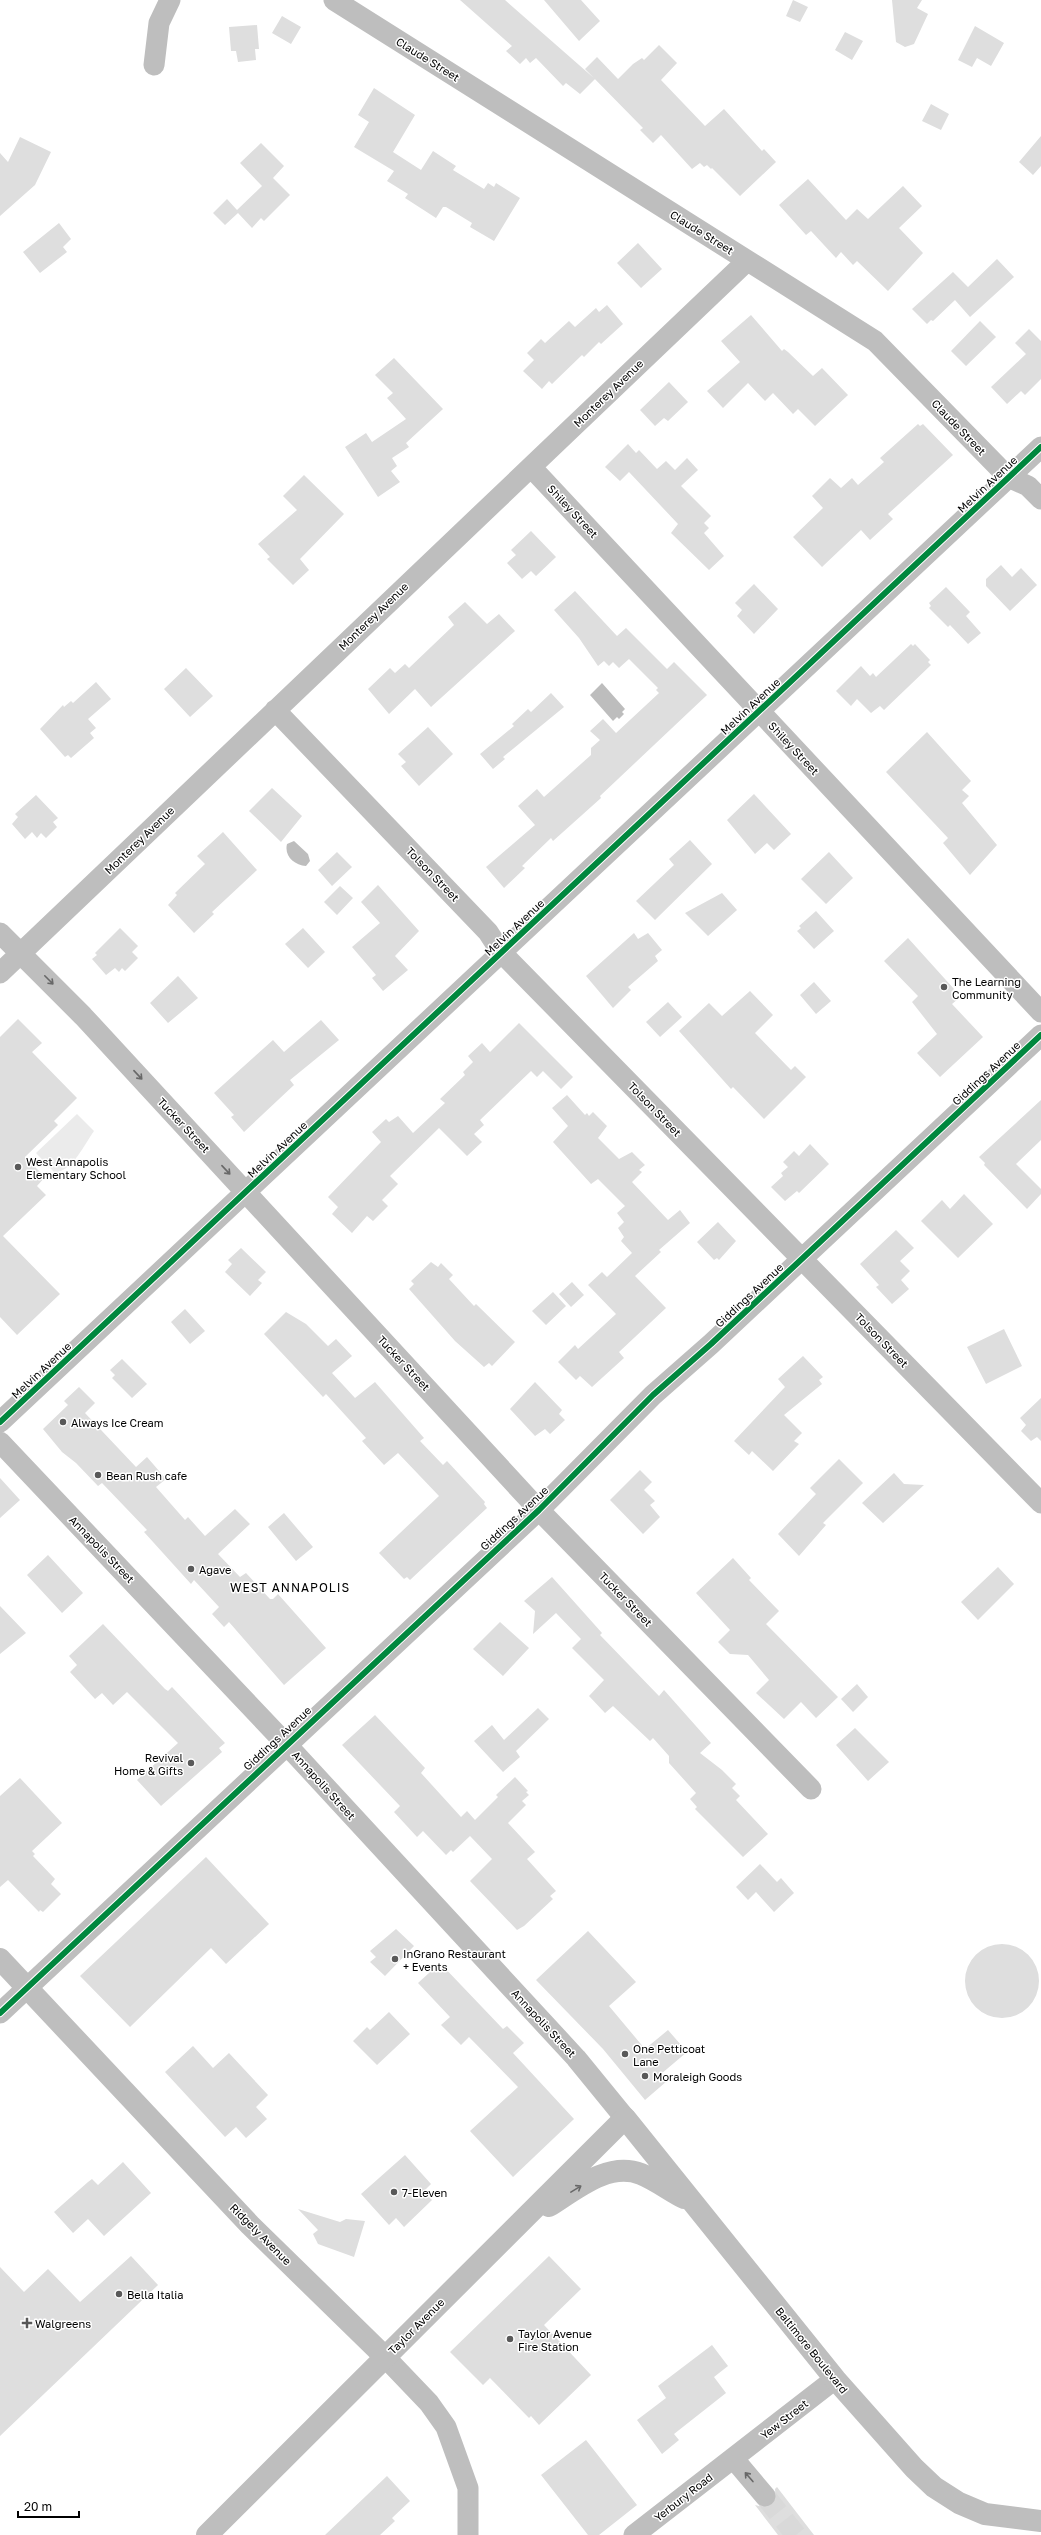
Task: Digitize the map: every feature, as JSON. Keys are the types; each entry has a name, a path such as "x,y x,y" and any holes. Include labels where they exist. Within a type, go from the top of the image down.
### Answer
{"main road":[{"name":"Ridgely Avenue","path":"0,1959 250,2225 385,2357"},
{"name":"Baltimore Boulevard","path":"625,2118 835,2379 914,2468 934,2487 959,2503 985,2514 1041,2521"},
{"name":"Taylor Avenue","path":"207,2535 625,2118"},
{"path":"519,2224 596,2177 612,2171 629,2170 642,2174 692,2202"}],"street":[{"path":"154,65 159,23 170,0"},
{"name":"Claude Street","path":"334,0 875,341 1008,478 1028,486 1041,499"},
{"name":"Monterey Avenue","path":"0,973 747,260"},
{"name":"Melvin Avenue","path":"0,1422 1041,447"},
{"name":"Shiley Street","path":"531,467 1041,1012"},
{"name":"Tolson Street","path":"275,710 488,932 501,952 1041,1503"},
{"name":"Tucker Street","path":"0,933 21,952 84,1016 539,1510 811,1789"},
{"name":"Giddings Avenue","path":"0,2013 286,1744 539,1510 653,1395 711,1344 1041,1035"},
{"name":"Annapolis Street","path":"0,1442 286,1744 576,2058 625,2118"},
{"name":"Ridgely Avenue","path":"385,2357 429,2403 446,2427 468,2488 468,2535"},
{"name":"Yew Street","path":"733,2458 835,2379"},
{"path":"733,2458 765,2496"},
{"name":"Yerbury Road","path":"634,2535 733,2458"}],"shaded area":[{"path":"602,683 625,709 622,712 624,714 619,719 617,717 613,721 590,695"},
{"path":"294,841 308,854 310,861 306,866 294,862 287,852 287,844"},
{"path":"77,1114 94,1131 72,1163 61,1171 54,1172 36,1153"}],"building":[{"path":"460,0 505,0 595,79 580,94 566,83 563,86 536,58 530,63 526,58 520,64 506,51 512,46"},
{"path":"544,0 581,0 600,21 579,41"},
{"path":"793,0 808,7 800,22 786,16"},
{"path":"892,0 922,0 917,8 928,14 914,44 905,47 896,42"},
{"path":"282,16 301,27 291,44 272,33"},
{"path":"257,25 259,49 255,49 256,60 238,62 236,51 231,51 229,27"},
{"path":"975,26 1004,43 991,66 977,58 972,67 958,60"},
{"path":"845,32 863,41 852,60 835,50"},
{"path":"659,45 677,63 661,80 705,126 724,109 762,151 764,149 776,162 740,196 712,168 711,169 707,165 704,167 700,163 692,169 661,135 653,143 640,130 643,128 585,69 597,57 618,79 633,64 642,58 644,60"},
{"path":"374,88 415,115 393,152 421,170 433,151 456,166 453,170 484,189 488,183 494,187 496,183 520,198 494,241 470,227 472,223 446,207 443,207 436,218 405,198 408,194 387,181 394,171 354,147 369,122 358,115"},
{"path":"931,104 949,114 941,130 922,121"},
{"path":"1041,136 1041,166 1033,175 1019,162"},
{"path":"20,137 51,152 35,185 0,216 0,153 8,162"},
{"path":"261,143 284,166 273,178 290,195 264,221 261,218 252,228 238,213 225,225 213,213 227,199 237,210 262,186 240,163"},
{"path":"808,179 846,220 857,209 868,219 903,186 922,206 899,228 923,253 888,291 857,261 853,265 841,252 836,258 811,231 806,235 779,205"},
{"path":"59,223 71,239 63,247 67,252 40,273 23,252"},
{"path":"638,243 662,269 641,288 617,263"},
{"path":"997,259 1014,277 970,317 955,300 933,321 931,320 927,324 912,309 953,272 968,287"},
{"path":"607,305 623,324 601,344 599,342 584,357 582,355 552,384 549,381 542,389 523,371 534,360 527,353 541,339 545,343 569,321 575,327 596,308 599,312"},
{"path":"751,315 782,351 784,349 788,352 813,376 822,368 848,395 815,426 798,409 793,414 773,393 765,401 748,383 723,408 707,391 740,362 721,341"},
{"path":"980,321 996,337 966,366 951,351"},
{"path":"1029,329 1041,341 1041,379 1025,395 1021,391 1007,404 991,387 1026,354 1015,343"},
{"path":"394,358 443,409 406,443 409,447 392,458 397,466 391,471 400,482 378,497 345,447 366,433 372,442 406,419 387,398 393,393 375,375"},
{"path":"669,382 688,402 668,421 664,418 655,426 640,410"},
{"path":"918,424 920,426 923,424 953,455 888,514 893,519 870,540 861,530 822,567 793,537 823,508 812,496 830,478 841,488 852,478 858,485 884,462 880,458"},
{"path":"628,444 636,453 639,450 657,469 666,461 675,470 687,458 698,470 681,486 711,516 704,523 709,528 704,533 724,556 709,570 671,533 678,524 629,472 620,481 605,467"},
{"path":"304,475 344,514 300,559 309,570 293,585 267,559 270,557 258,544 297,510 283,496"},
{"path":"531,531 556,557 536,576 531,571 522,579 507,563 516,555 511,550"},
{"path":"1001,565 1012,577 1021,568 1037,585 1010,611 986,586 986,579"},
{"path":"754,584 778,609 754,634 737,616 742,610 735,603"},
{"path":"946,587 970,612 966,616 981,633 968,644 950,625 948,627 929,608 931,606 929,603"},
{"path":"575,591 617,636 626,628 667,669 674,662 707,695 600,796 601,798 553,841 551,838 522,866 525,868 504,888 486,867 535,825 518,806 537,789 544,797 591,755 591,748 600,740 590,731 603,719 616,733 659,693 656,690 658,688 629,659 619,668 613,662 609,666 604,661 598,666 579,638 554,610"},
{"path":"465,602 487,624 499,614 515,631 431,707 415,689 389,714 368,689 390,668 395,673 405,664 409,668 454,625 448,617"},
{"path":"911,644 913,646 915,644 930,660 928,662 931,665 884,710 880,706 871,713 857,699 851,706 836,691 861,666 870,676 873,673 876,677"},
{"path":"186,668 213,696 190,717 164,689"},
{"path":"96,682 111,699 88,719 96,728 90,733 94,738 71,758 68,755 65,757 40,729 63,705 64,707 71,701 73,703"},
{"path":"551,693 564,707 503,757 505,759 493,769 480,754 514,726 512,724 528,709 531,712"},
{"path":"428,727 453,754 419,786 401,766 406,762 398,754"},
{"path":"927,732 971,781 962,790 969,796 962,803 997,845 970,875 943,843 948,838 886,772"},
{"path":"272,788 302,816 281,842 249,811"},
{"path":"754,794 791,834 774,850 767,843 755,854 727,820"},
{"path":"36,795 58,818 53,822 57,827 46,838 41,833 37,838 32,832 25,839 12,824 18,817 15,814"},
{"path":"223,832 257,870 212,912 214,914 194,933 168,905 177,895 175,893 205,864 197,856"},
{"path":"690,840 712,864 655,920 636,901 674,865 669,859"},
{"path":"337,852 352,867 332,886 318,870"},
{"path":"829,852 853,878 826,904 801,879"},
{"path":"378,885 419,931 395,956 408,970 383,991 372,978 376,975 352,947 380,923 361,902"},
{"path":"340,886 353,898 337,915 324,902"},
{"path":"722,893 737,910 708,936 685,913"},
{"path":"816,911 834,931 814,949 797,931 801,928 799,926"},
{"path":"120,928 138,946 132,952 138,958 125,971 122,968 119,972 115,968 106,975 92,959 97,955 95,953"},
{"path":"303,928 325,952 308,968 285,944"},
{"path":"634,933 638,939 648,933 662,950 655,956 658,961 628,987 631,990 613,1008 586,976"},
{"path":"908,938 954,989 951,992 958,999 952,1004 983,1037 940,1077 917,1053 937,1034 912,1002 918,996 884,961"},
{"path":"178,976 198,998 168,1023 150,1003"},
{"path":"814,982 831,1001 816,1014 800,995"},
{"path":"750,991 773,1015 755,1033 791,1070 795,1066 806,1077 764,1119 733,1087 731,1089 679,1031 709,1003 722,1016"},
{"path":"668,1002 682,1017 660,1037 646,1022"},
{"name":"West Annapolis Elementary School","path":"18,1019 42,1043 32,1052 77,1098 54,1121 58,1125 25,1157 45,1177 37,1186 46,1195 3,1236 60,1294 17,1335 0,1317 0,1037"},
{"path":"321,1020 339,1040 290,1080 294,1085 244,1132 231,1117 234,1115 214,1093 273,1040 284,1052"},
{"path":"519,1023 573,1077 561,1089 543,1071 537,1077 531,1071 480,1120 484,1125 474,1134 482,1142 467,1156 439,1128 390,1176 398,1184 382,1200 388,1206 373,1221 367,1216 352,1233 332,1214 338,1207 328,1197 381,1142 372,1132 386,1119 389,1122 398,1116 413,1133 445,1103 440,1099 465,1075 463,1072 473,1062 468,1056 482,1043 490,1052"},
{"path":"567,1095 585,1115 587,1113 589,1116 593,1112 607,1126 598,1138 619,1159 632,1152 645,1165 639,1170 642,1172 632,1182 668,1220 680,1210 690,1223 659,1250 661,1252 635,1276 666,1308 619,1352 624,1358 592,1387 580,1376 576,1380 558,1362 575,1345 578,1349 616,1314 588,1285 602,1272 607,1277 632,1253 621,1241 624,1237 618,1228 624,1222 617,1213 625,1206 598,1179 591,1184 553,1142 568,1126 552,1108"},
{"path":"1041,1100 1041,1140 1016,1164 1041,1189 1041,1194 1027,1209 984,1165 985,1163 979,1157"},
{"path":"810,1144 829,1164 799,1193 797,1191 785,1201 771,1187 783,1176 781,1173 788,1167 783,1162 794,1151 799,1156"},
{"path":"964,1194 993,1224 958,1258 921,1221 942,1200 950,1209"},
{"path":"718,1222 736,1241 719,1260 717,1258 714,1260 697,1242"},
{"path":"896,1230 914,1248 900,1261 910,1271 901,1280 909,1289 892,1304 876,1287 879,1285 860,1264"},
{"path":"241,1248 266,1272 258,1280 262,1283 250,1296 225,1272 232,1264 228,1260"},
{"path":"431,1262 438,1267 441,1263 453,1275 449,1279 474,1306 476,1304 515,1342 492,1366 489,1363 484,1367 455,1341 409,1289 414,1284 411,1281"},
{"path":"572,1282 584,1295 571,1307 559,1294"},
{"path":"553,1292 566,1306 546,1325 532,1311"},
{"path":"185,1309 205,1331 190,1344 171,1322"},
{"path":"286,1312 306,1324 328,1346 336,1339 352,1356 332,1373 355,1398 375,1382 424,1438 420,1441 443,1465 447,1461 485,1502 484,1504 487,1508 410,1580 407,1577 404,1579 379,1553 439,1496 398,1453 384,1465 362,1441 366,1438 326,1394 323,1397 264,1334"},
{"path":"1004,1329 1022,1366 986,1384 967,1347"},
{"path":"803,1356 823,1377 819,1380 822,1384 784,1415 802,1433 794,1441 799,1444 773,1471 752,1451 749,1455 734,1441 785,1387 778,1379"},
{"path":"122,1359 147,1384 132,1398 112,1378 115,1375 110,1370"},
{"path":"535,1382 562,1410 559,1414 565,1420 550,1434 545,1429 535,1436 510,1409"},
{"path":"79,1387 95,1403 85,1413 136,1467 147,1457 166,1479 156,1487 185,1520 188,1517 205,1536 235,1509 250,1524 218,1554 240,1577 246,1573 270,1599 273,1599 278,1594 326,1648 284,1685 229,1622 224,1627 212,1614 219,1607 194,1580 191,1584 144,1532 147,1530 102,1483 98,1486 76,1463 62,1452 43,1429 68,1405 64,1401"},
{"path":"1041,1398 1041,1441 1037,1437 1031,1441 1021,1431 1026,1425 1020,1418"},
{"path":"839,1459 863,1483 823,1523 826,1525 799,1556 778,1534 816,1494 810,1488"},
{"path":"640,1470 652,1482 644,1490 655,1501 650,1505 660,1517 643,1534 610,1500"},
{"path":"894,1473 904,1484 924,1485 883,1523 862,1503"},
{"path":"0,1478 20,1500 0,1518"},
{"path":"284,1513 313,1547 296,1561 268,1527"},
{"path":"48,1555 83,1593 62,1613 27,1575"},
{"path":"733,1558 751,1578 749,1580 779,1611 766,1624 838,1697 816,1718 801,1702 784,1719 756,1693 769,1680 748,1655 730,1654 718,1642 730,1630 696,1593"},
{"path":"998,1567 1014,1584 978,1620 961,1602"},
{"path":"552,1577 602,1633 600,1635 659,1696 664,1690 711,1743 700,1753 722,1770 736,1784 732,1788 740,1796 736,1800 768,1834 743,1857 695,1809 697,1807 690,1799 696,1793 669,1763 669,1756 653,1738 650,1741 613,1706 605,1713 589,1696 604,1680 572,1648 581,1639 556,1613 533,1634 535,1611 524,1601"},
{"path":"0,1606 26,1633 0,1654"},
{"path":"500,1622 529,1648 503,1676 473,1649"},
{"path":"103,1624 165,1689 168,1691 172,1687 225,1743 219,1748 222,1752 161,1806 137,1780 178,1743 127,1692 113,1705 102,1693 95,1699 70,1672 77,1665 69,1656"},
{"path":"857,1684 868,1697 853,1712 841,1699"},
{"path":"538,1708 549,1719 516,1751 520,1757 503,1772 474,1741 492,1725 504,1740"},
{"path":"375,1715 425,1768 421,1773 461,1817 467,1811 475,1820 498,1797 496,1795 515,1777 528,1791 526,1792 529,1795 522,1801 526,1805 508,1823 535,1852 527,1859 556,1891 550,1896 553,1899 524,1926 517,1930 470,1881 492,1859 470,1836 453,1852 451,1850 446,1855 423,1831 417,1837 394,1812 400,1806 342,1745"},
{"path":"855,1728 889,1762 868,1781 836,1745"},
{"path":"20,1778 62,1823 32,1851 35,1854 33,1856 55,1879 51,1884 61,1894 43,1912 40,1910 39,1912 8,1880 0,1887 0,1796"},
{"path":"206,1857 269,1924 226,1964 211,1948 130,2027 80,1976"},
{"path":"760,1864 777,1882 781,1878 794,1893 774,1912 756,1892 748,1900 736,1887"},
{"name":"InGrano Restaurant + Events","path":"396,1929 414,1946 385,1976 370,1962 376,1957 370,1951"},
{"path":"588,1931 636,1982 609,2006 645,2049 668,2030 687,2052 661,2074 667,2081 645,2100 603,2049 536,1980"},
{"path":"1002,1944 1016,1947 1028,1955 1036,1967 1039,1981 1036,1995 1028,2007 1016,2015 1002,2018 988,2015 976,2007 968,1995 965,1981 968,1967 976,1955 988,1947"},
{"path":"440,1963 503,2029 507,2026 524,2043 513,2053 574,2119 513,2177 470,2131 518,2087 469,2037 461,2045 441,2025 450,2017 418,1983"},
{"path":"389,2012 410,2034 377,2065 353,2041 367,2027 370,2030"},
{"path":"193,2046 213,2068 229,2053 268,2095 256,2107 267,2119 246,2138 236,2127 225,2137 165,2072"},
{"name":"7-Eleven","path":"405,2155 431,2184 424,2191 432,2200 404,2227 396,2218 389,2225 361,2194"},
{"path":"123,2162 151,2193 104,2236 88,2219 73,2233 54,2212 92,2179 98,2185"},
{"path":"298,2209 340,2222 346,2219 365,2221 354,2257 318,2244 313,2234 318,2230"},
{"path":"131,2256 158,2285 0,2436 0,2267 24,2292 48,2269 80,2302"},
{"name":"Taylor Avenue Fire Station","path":"549,2256 581,2289 544,2325 591,2375 539,2425 531,2416 529,2418 490,2378 483,2385 450,2352"},
{"path":"712,2345 728,2366 714,2377 726,2393 674,2434 679,2440 662,2454 637,2420 666,2398 658,2386"},
{"path":"586,2440 637,2505 599,2535 588,2535 541,2475"},
{"path":"387,2476 410,2501 392,2518 395,2521 380,2535 325,2535"},
{"path":"777,2487 814,2535 778,2535 755,2505 767,2508 772,2505 776,2500 775,2489"}],"tunnel":[{"path":"765,2496 796,2535"}],"cycle path":[{"path":"0,1422 1041,447"},
{"path":"0,2013 539,1510 653,1395 711,1344 1041,1035"}],"place":[{"name":"The Learning Community","path":"944,987"},
{"name":"West Annapolis Elementary School","path":"18,1167"},
{"name":"Always Ice Cream","path":"63,1422"},
{"name":"Bean Rush cafe","path":"98,1475"},
{"name":"Agave","path":"191,1569"},
{"name":"Revival Home & Gifts","path":"191,1763"},
{"name":"InGrano Restaurant + Events","path":"395,1959"},
{"name":"One Petticoat Lane","path":"625,2054"},
{"name":"Moraleigh Goods","path":"645,2076"},
{"name":"7-Eleven","path":"394,2192"},
{"name":"Bella Italia","path":"119,2294"},
{"name":"Walgreens","path":"27,2323"},
{"name":"Taylor Avenue Fire Station","path":"510,2339"}],"district":[{"name":"WEST ANNAPOLIS","path":"290,1587"}]}
